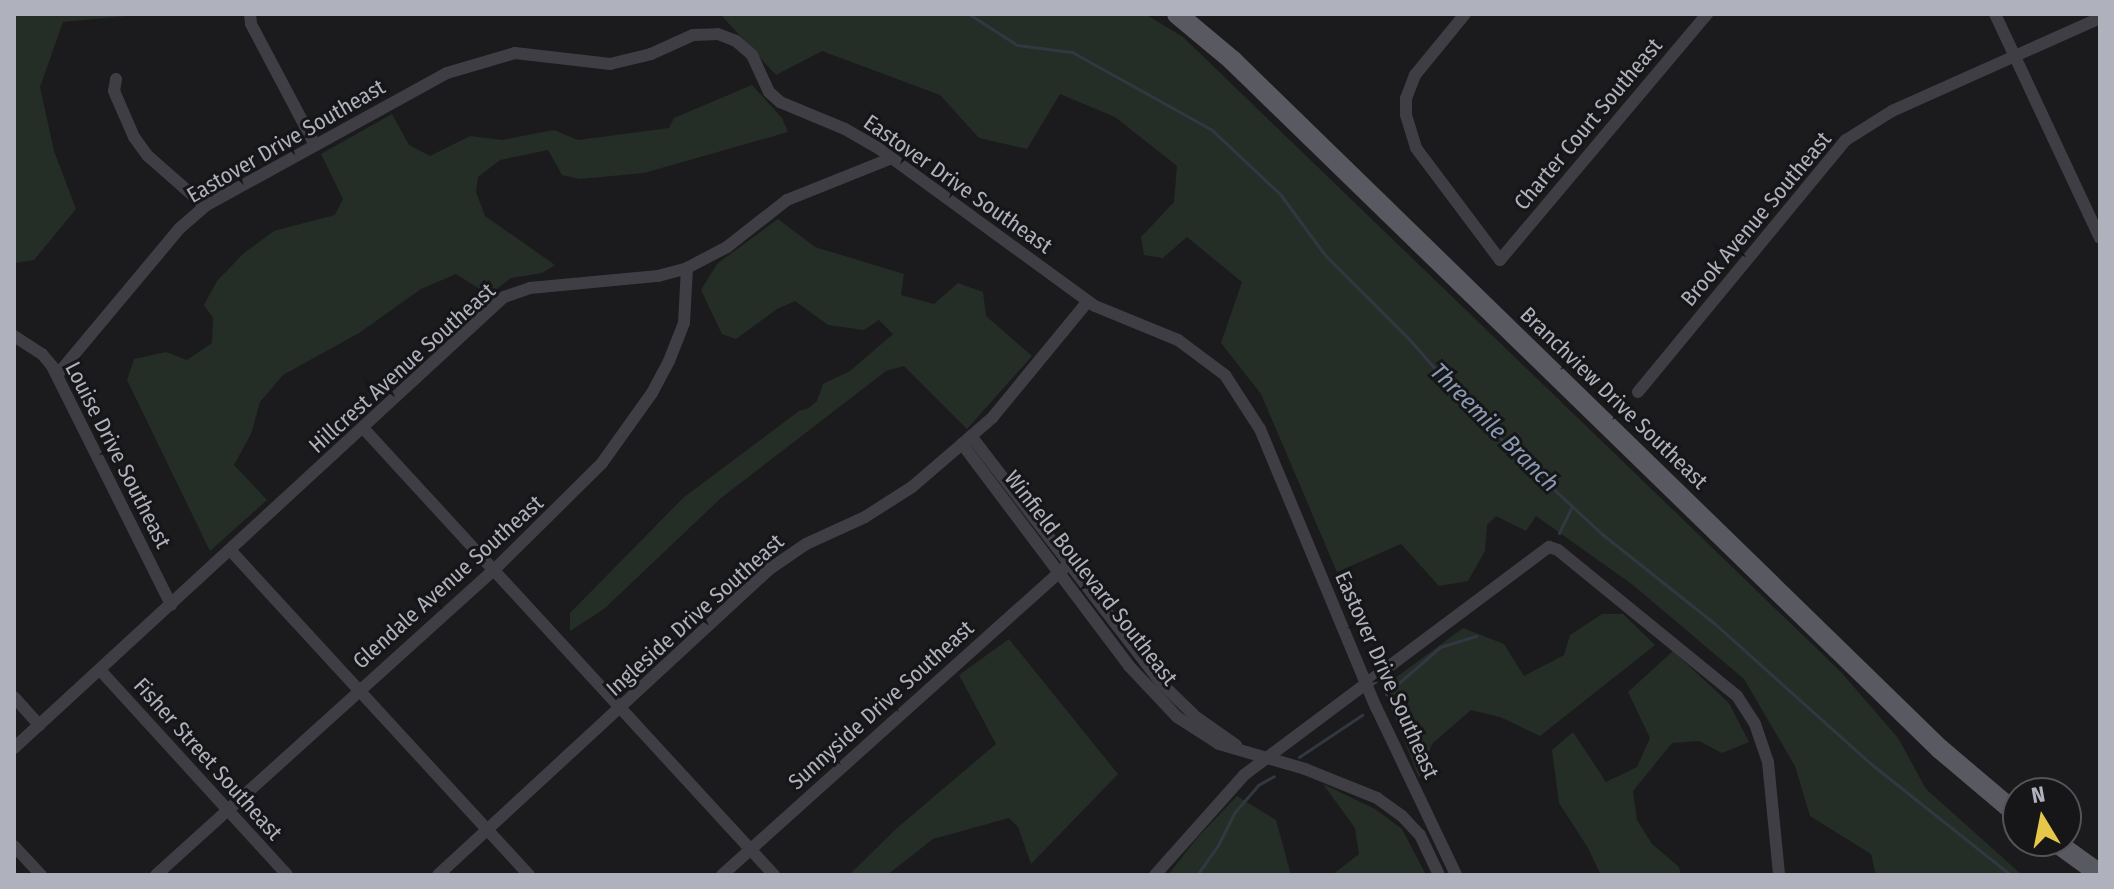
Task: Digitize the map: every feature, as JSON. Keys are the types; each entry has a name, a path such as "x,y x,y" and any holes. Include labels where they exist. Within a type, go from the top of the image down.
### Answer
{"main road":[{"name":"Branchview Drive Southeast","path":"1177,14 1232,60 1940,749 2002,801"},
{"path":"2076,857 2100,874"}],"street":[{"path":"250,14 251,24 315,145"},
{"name":"Charter Court Southeast","path":"1465,14 1415,75 1406,98 1407,123 1416,148 1500,260 1707,14"},
{"path":"1995,14 2100,238"},
{"name":"Brook Avenue Southeast","path":"1638,392 1846,140 1892,111 2100,18"},
{"name":"Eastover Drive Southeast","path":"57,375 180,228 205,206 447,73 479,62 527,53 610,64 636,59 693,35 709,33 736,41 752,55 769,92 780,102 845,129 892,158 1088,301 1196,350 1240,394 1260,429 1366,684 1456,875"},
{"path":"116,79 114,91 134,137 148,156 205,206"},
{"name":"Hillcrest Avenue Southeast","path":"14,748 504,297 530,288 658,276 687,268 727,247 787,200 892,158"},
{"name":"Glendale Avenue Southeast","path":"156,875 494,570 602,463 652,393 684,323 687,268"},
{"name":"Ingleside Drive Southeast","path":"438,875 771,568 806,544 865,517 912,487 992,418 1088,301"},
{"name":"Louise Drive Southeast","path":"14,336 42,354 57,375 171,605"},
{"path":"364,429 774,875"},
{"name":"Winfield Boulevard Southeast","path":"967,440 1063,568 1176,699 1239,747 1377,798 1402,816 1420,835 1439,875"},
{"path":"1155,875 1215,803 1267,756 1549,547 1558,550 1737,696 1755,724 1768,762 1779,875"},
{"path":"231,551 529,875"},
{"name":"Sunnyside Drive Southeast","path":"722,875 1063,568"},
{"name":"Fisher Street Southeast","path":"100,670 287,875"},
{"path":"14,697 39,725"},
{"path":"14,846 41,875"}],"shaded area":[{"path":"14,14 147,14 63,22 40,87 54,151 76,209 34,260 14,263"},
{"path":"720,14 1145,14 1183,37 1841,672 1898,738 1926,789 2022,875 1876,875 1871,854 1810,816 1795,766 1744,679 1633,585 1536,516 1526,531 1496,516 1487,525 1485,551 1468,581 1439,586 1401,544 1337,572 1261,394 1221,343 1242,282 1187,237 1163,258 1144,255 1141,237 1174,202 1177,166 1115,117 1060,94 1027,149 979,138 940,95 822,51 776,75"},
{"path":"752,85 782,118 788,132 644,173 579,179 562,175 548,150 500,160 478,177 476,192 485,216 555,265 542,273 511,278 489,295 456,274 421,289 359,333 283,375 260,402 251,434 234,465 267,500 210,551 127,380 134,359 166,352 187,360 212,343 213,318 204,305 217,281 244,253 274,231 335,215 343,199 321,154 392,114 409,145 430,156 470,136 502,140 554,130 578,140 669,128 674,118"},
{"path":"778,219 815,247 904,274 901,295 934,304 958,283 983,292 986,316 1032,356 967,429 904,366 886,371 721,498 604,609 570,631 570,613 683,498 799,411 809,408 817,401 823,384 850,371 893,334 879,320 864,330 828,325 795,301 777,309 736,339 722,334 701,290 717,264"},
{"path":"1602,614 1623,614 1655,645 1540,736 1500,717 1471,710 1432,744 1419,778 1383,687 1463,628 1504,644 1524,676 1564,655 1570,635"},
{"path":"1009,639 1118,774 1031,864 1018,827 1009,818 933,839 887,875 849,875 897,828 996,744 959,675"},
{"path":"1673,651 1729,703 1749,742 1722,753 1699,741 1672,743 1633,791 1637,820 1652,844 1679,867 1681,875 1601,875 1559,803 1552,750 1573,732 1606,782 1637,767 1650,738 1628,692"},
{"path":"1323,784 1375,809 1402,829 1426,875 1332,875 1359,854 1355,828"},
{"path":"1237,796 1276,820 1291,875 1168,875 1197,838"}],"waterway":[{"name":"Threemile Branch","path":"969,14 1017,45 1072,52 1212,130 1280,194 1325,255 1409,339 1474,413 1546,482 1602,534 1714,623 1870,763 2011,875"},
{"path":"1559,533 1572,506"},
{"path":"1386,694 1440,647 1476,636"},
{"path":"1299,757 1362,715"},
{"path":"1197,875 1219,843 1234,813 1258,785 1274,776"}]}
